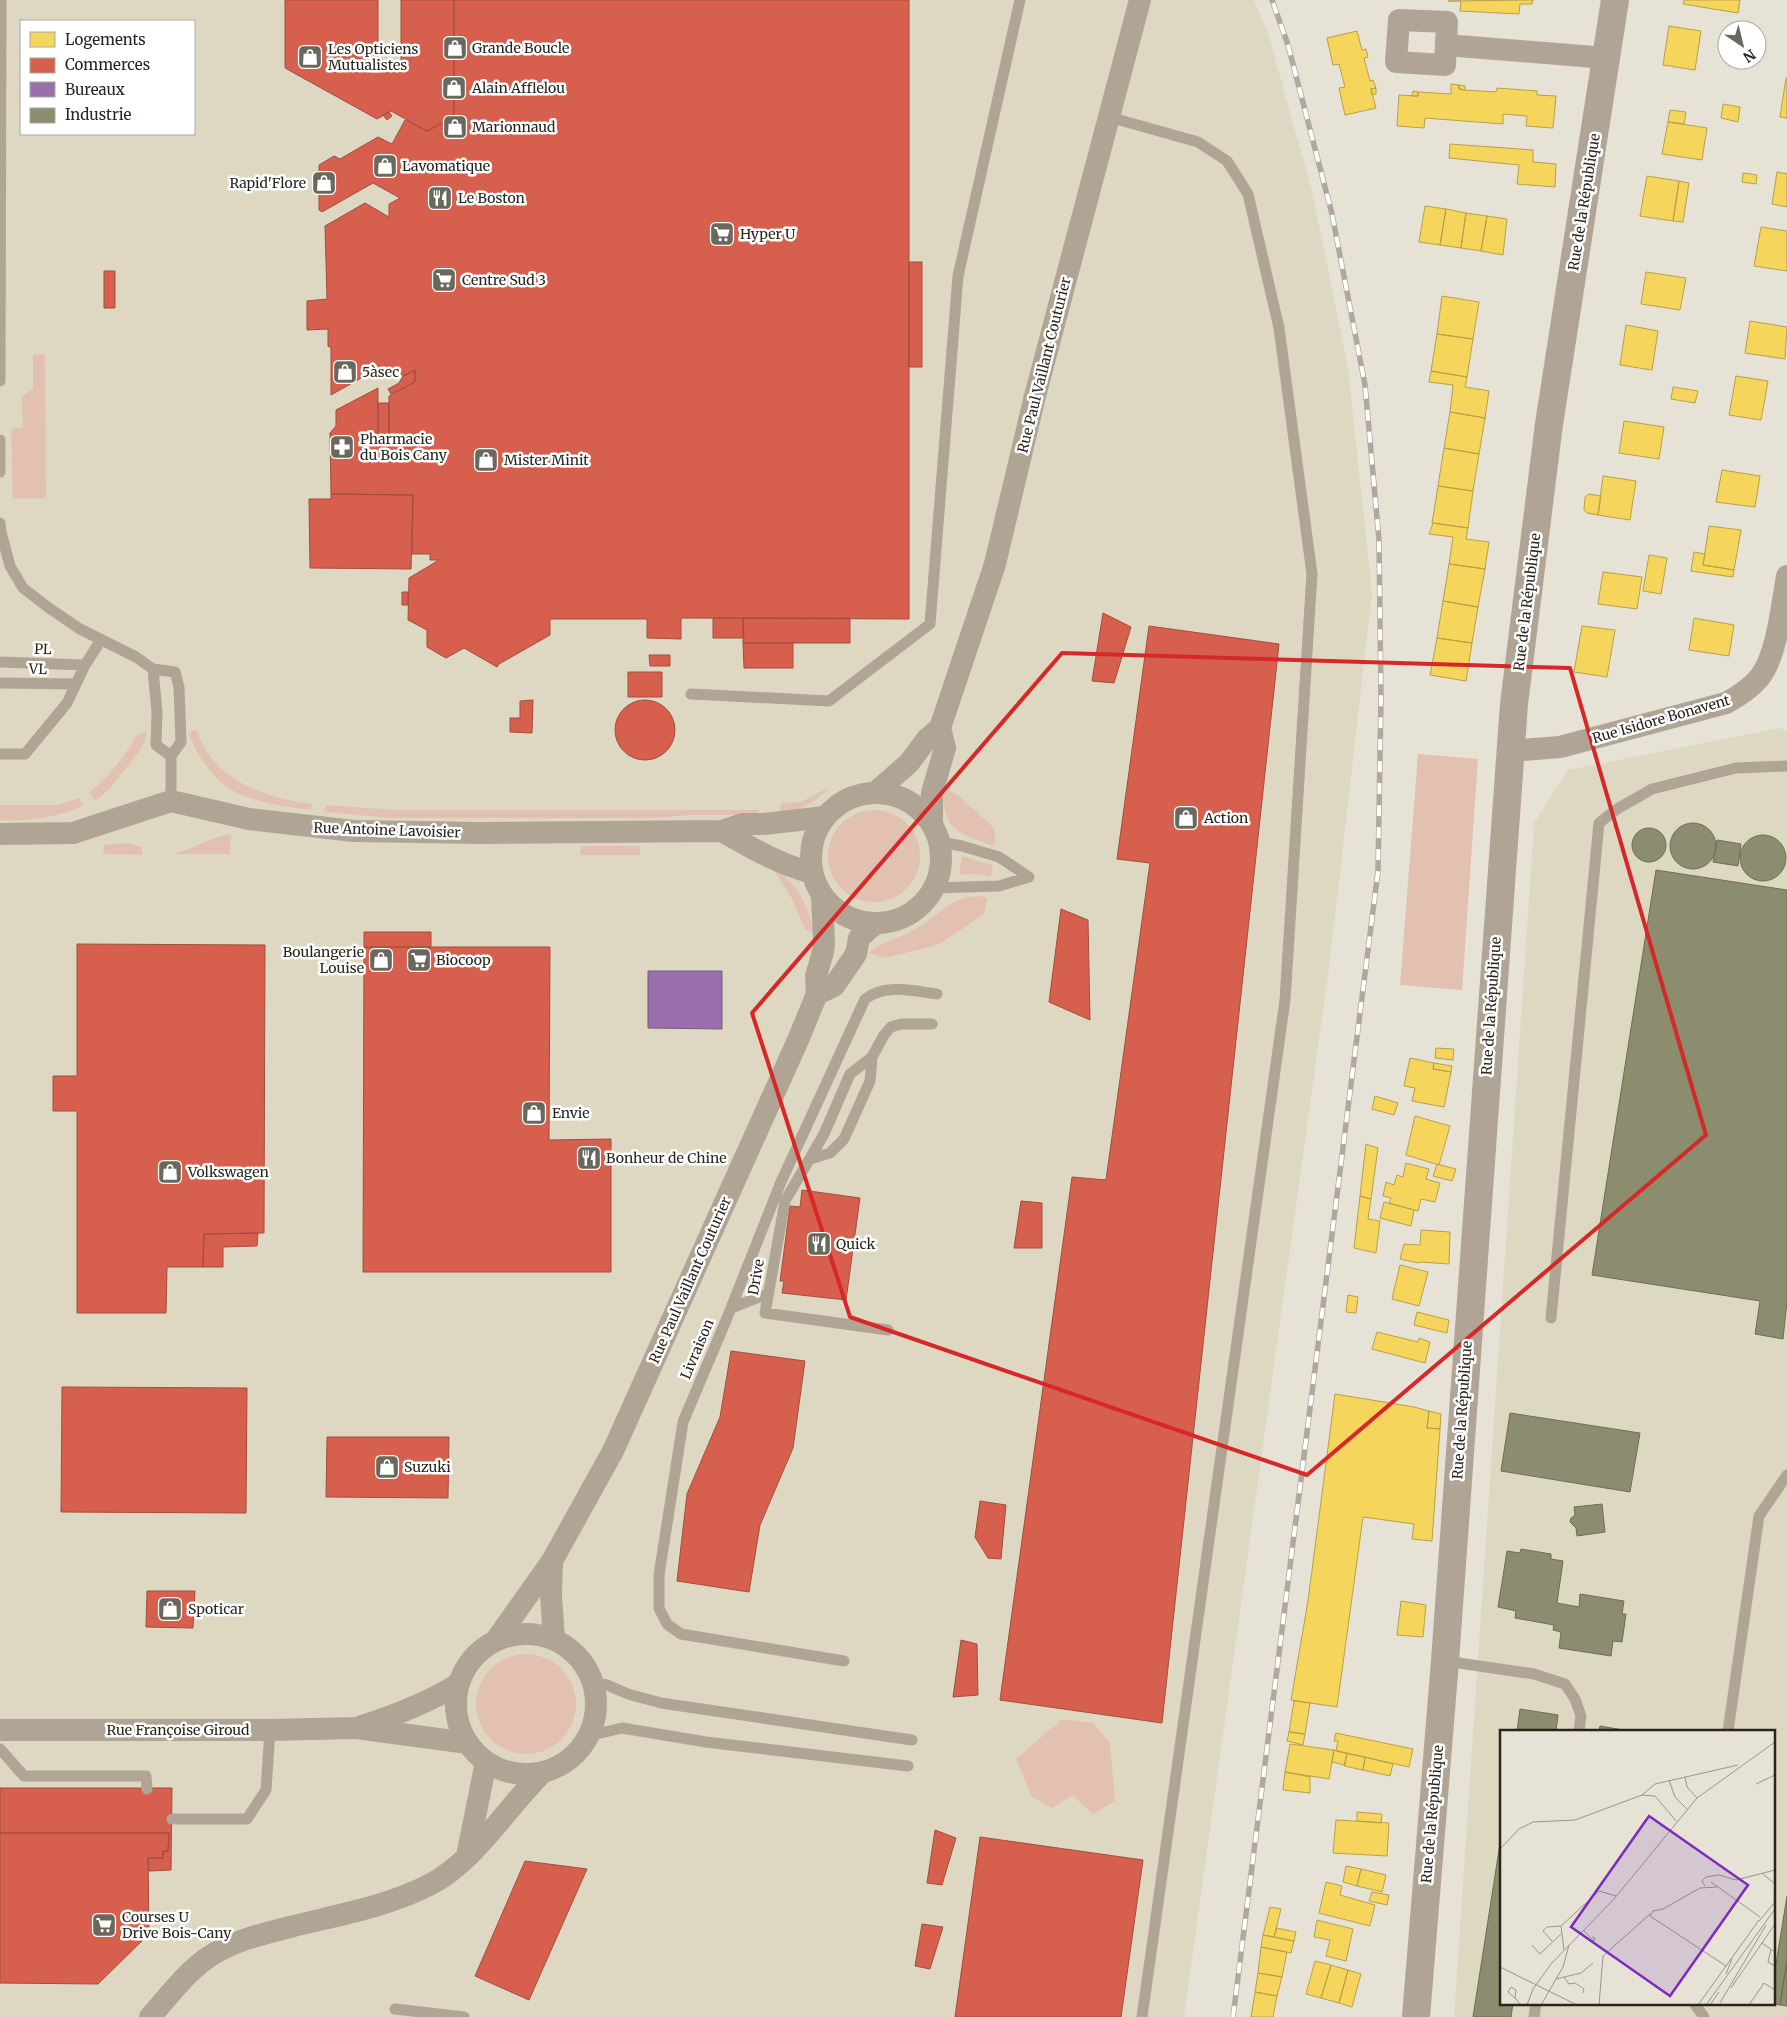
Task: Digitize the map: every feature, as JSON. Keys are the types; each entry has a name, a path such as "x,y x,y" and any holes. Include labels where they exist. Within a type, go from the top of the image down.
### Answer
{"street":[{"name":"Rue Paul Vaillant Couturier","path":"877,791 909,763 927,740 940,728 996,564 1035,396 1140,0"},
{"name":"Rue de la République","path":"1416,2017 1444,1661 1510,751 1549,424 1615,0"},
{"path":"1446,45 1606,58"},
{"name":"Rue Isidore Bonavent","path":"1510,751 1560,747 1726,703 1742,695 1761,676 1773,650 1787,576"},
{"name":"Rue Paul Vaillant Couturier","path":"936,834 932,793 945,748 940,728"},
{"path":"877,791 909,802 920,810 936,834 941,858 939,874 934,888 923,902 910,914 893,921 876,923 859,921 844,915 831,906 822,896 812,873 810,853 815,834 824,817 841,803 862,794 877,791"},
{"path":"0,834 73,832 171,801"},
{"name":"Rue Antoine Lavoisier","path":"171,801 249,819 354,831 480,834 722,831 744,824 764,824 824,817"},
{"path":"722,831 789,867 812,873"},
{"name":"Rue Paul Vaillant Couturier","path":"496,1640 552,1561 613,1451 817,994 816,976 824,943 822,896"},
{"path":"817,994 834,986 856,954 859,938 876,923"},
{"name":"Rue Paul Vaillant Couturier","path":"552,1561 551,1595 554,1639"},
{"path":"525,1633 540,1634 554,1639 568,1646 579,1656 588,1669 594,1683 596,1710 588,1736 577,1753 562,1765 543,1772 524,1774 504,1771 486,1762 468,1743 461,1730 456,1700 458,1684 466,1666 480,1650 496,1640 510,1635 525,1633"},
{"name":"Rue Françoise Giroud","path":"356,1728 411,1710 438,1697 458,1684"},
{"name":"Rue Françoise Giroud","path":"0,1730 270,1730 356,1728 468,1743"},
{"path":"467,1857 486,1762"},
{"path":"150,2017 190,1973 213,1954 242,1939 399,1900 433,1883 467,1857 543,1772"}],"lane":[{"path":"0,381 1,0"},
{"path":"692,694 829,701 930,624 958,276 1020,0"},
{"path":"1109,117 1198,142 1227,161 1248,194 1279,328 1312,574 1285,1000 1142,2017"},
{"path":"0,440 0,472"},
{"path":"0,523 0,532 10,566 23,588 49,608 101,640 153,668 174,672 180,687 181,742 170,756 171,801"},
{"path":"0,754 26,754 67,704 85,665 101,640"},
{"name":"PL","path":"0,662 85,665"},
{"path":"153,668 156,702 156,745 170,756"},
{"name":"VL","path":"0,683 76,684"},
{"path":"1551,1318 1599,823 1617,808 1652,790 1736,768 1787,766"},
{"path":"934,888 999,886 1029,877 999,857 962,846 936,834"},
{"name":"Livraison","path":"844,1661 681,1634 666,1624 659,1608 659,1575 682,1422 731,1308 781,1182 865,1000 874,993 887,989 936,994"},
{"name":"Drive","path":"888,1330 765,1313 767,1294 785,1201 824,1134 850,1074 872,1057 884,1035 891,1027 901,1024 932,1024"},
{"name":"Drive","path":"810,1159 830,1153 844,1139 870,1081 872,1057"},
{"path":"731,1308 767,1294"},
{"path":"1728,1730 1759,1516 1787,1475"},
{"path":"1444,1661 1534,1674 1565,1684 1575,1699 1581,1716 1579,1730"},
{"path":"594,1683 607,1685 628,1694 661,1702 912,1740"},
{"path":"588,1736 622,1728 706,1742 908,1766"},
{"path":"172,1819 248,1819 266,1790 270,1730"},
{"path":"0,1749 24,1776 146,1776 146,1789"},
{"path":"1534,2017 1536,2004"},
{"path":"1695,2004 1704,2017"},
{"path":"395,2009 464,2017"}],"highlighted area":[{"path":"1062,653 1570,668 1706,1135 1307,1475 850,1317 752,1013"}],"shaded area":[{"path":"0,0 1254,0 1268,33 1312,191 1348,368 1372,593 1330,960 1184,2017 0,2017"},
{"path":"45,354 46,498 13,499 11,429 23,428 22,396 33,389 33,355"},
{"path":"1780,728 1787,731 1787,2017 1454,2017 1534,823 1568,770"},
{"path":"197,730 204,748 228,774 243,784 259,791 277,797 312,804 311,810 278,805 244,796 225,786 208,769 194,746 188,732"},
{"path":"147,731 139,751 105,794 95,801 89,792 110,773 138,734"},
{"path":"1418,754 1478,759 1462,990 1400,985"},
{"path":"942,786 959,796 991,825 995,835 993,846 960,832 954,827 945,812"},
{"path":"830,787 807,805 779,814 780,806 783,803 801,802"},
{"path":"79,798 83,806 52,816 22,820 0,820 0,805 58,805"},
{"path":"326,805 393,810 759,810 758,815 692,815 651,818 390,818 324,812"},
{"path":"874,810 883,811 900,818 912,830 919,847 919,865 912,882 900,894 883,901 874,902 865,901 848,894 836,882 829,865 828,856 829,847 836,830 848,818 865,811"},
{"path":"231,835 230,854 172,854 215,838"},
{"path":"126,843 142,847 142,855 103,854 104,845"},
{"path":"581,846 640,846 640,855 580,855"},
{"path":"962,856 993,865 991,876 959,875"},
{"path":"774,871 780,871 798,891 809,915 813,933 805,929 790,895"},
{"path":"979,896 987,898 984,914 941,943 885,958 868,953 883,943 920,927 958,900"},
{"path":"526,1654 545,1658 561,1669 572,1685 576,1704 572,1723 561,1739 545,1750 526,1754 507,1750 491,1739 480,1723 476,1704 480,1685 491,1669 507,1658"},
{"path":"1062,1719 1093,1723 1110,1743 1115,1801 1093,1814 1072,1795 1052,1808 1032,1797 1016,1759"}],"building: Logements":[{"path":"1533,0 1532,4 1520,4 1519,14 1460,11 1461,1 1448,1"},
{"path":"1684,0 1740,0 1738,13 1683,4"},
{"path":"1669,26 1701,31 1695,70 1663,65"},
{"path":"1357,31 1362,50 1366,49 1368,57 1364,58 1370,81 1373,80 1376,88 1371,89 1376,108 1345,115 1339,88 1345,87 1339,64 1333,65 1327,38"},
{"path":"1787,78 1787,118 1780,117"},
{"path":"1451,84 1459,85 1459,89 1465,90 1496,92 1497,88 1537,91 1537,95 1556,96 1553,128 1526,126 1527,116 1503,114 1503,124 1425,118 1424,128 1397,126 1399,95 1418,96 1418,92 1451,94"},
{"path":"1459,85 1465,86 1465,90 1459,89"},
{"path":"1376,88 1376,94 1372,95 1371,89"},
{"path":"1413,91 1418,92 1418,96 1412,96"},
{"path":"1723,104 1740,107 1738,122 1721,118"},
{"path":"1670,110 1686,112 1684,124 1668,122"},
{"path":"1668,122 1707,128 1702,160 1662,154"},
{"path":"1450,144 1533,150 1533,162 1556,164 1555,187 1517,184 1519,165 1449,158"},
{"path":"1777,172 1787,174 1787,207 1772,204"},
{"path":"1743,173 1757,175 1756,184 1742,182"},
{"path":"1647,176 1679,181 1673,221 1640,216"},
{"path":"1679,181 1689,183 1683,222 1673,221"},
{"path":"1425,206 1446,209 1440,245 1419,242"},
{"path":"1446,209 1466,213 1461,248 1440,245"},
{"path":"1466,213 1487,216 1481,251 1461,248"},
{"path":"1487,216 1507,219 1503,255 1481,251"},
{"path":"1761,227 1787,231 1787,271 1754,266"},
{"path":"1646,272 1686,278 1680,310 1641,304"},
{"path":"1442,296 1479,302 1473,339 1437,334"},
{"path":"1750,321 1787,327 1785,359 1745,353"},
{"path":"1626,325 1658,331 1652,370 1620,365"},
{"path":"1437,334 1473,339 1467,377 1431,371"},
{"path":"1431,371 1467,377 1465,387 1489,391 1485,418 1450,412 1453,385 1429,382"},
{"path":"1736,376 1768,381 1761,420 1729,415"},
{"path":"1673,387 1698,391 1695,403 1671,399"},
{"path":"1450,412 1485,418 1479,454 1444,448"},
{"path":"1624,421 1664,427 1659,459 1619,453"},
{"path":"1444,448 1479,454 1473,491 1438,486"},
{"path":"1722,470 1760,476 1755,507 1716,502"},
{"path":"1603,476 1636,481 1630,520 1598,515"},
{"path":"1438,486 1473,491 1468,528 1432,523"},
{"path":"1589,494 1601,496 1598,515 1587,513 1584,510 1585,497"},
{"path":"1433,523 1468,528 1466,539 1489,542 1485,569 1449,564 1453,537 1429,534"},
{"path":"1709,526 1741,530 1734,570 1703,565"},
{"path":"1694,552 1705,554 1703,565 1734,570 1733,577 1691,571"},
{"path":"1649,555 1667,558 1661,594 1643,591"},
{"path":"1449,564 1485,569 1478,607 1443,601"},
{"path":"1603,572 1642,577 1637,609 1598,604"},
{"path":"1443,601 1478,607 1472,643 1437,638"},
{"path":"1694,618 1734,625 1729,656 1689,650"},
{"path":"1582,626 1615,630 1607,677 1574,672"},
{"path":"1437,638 1472,643 1466,681 1430,675"},
{"path":"1436,1048 1454,1049 1453,1060 1435,1058"},
{"path":"1410,1058 1434,1063 1433,1069 1451,1072 1444,1107 1412,1101 1415,1088 1404,1086"},
{"path":"1434,1063 1452,1066 1451,1072 1433,1069"},
{"path":"1375,1096 1398,1103 1394,1115 1372,1109"},
{"path":"1415,1116 1450,1126 1439,1165 1406,1155"},
{"path":"1366,1144 1378,1148 1371,1199 1360,1196"},
{"path":"1406,1163 1429,1169 1426,1179 1440,1183 1435,1202 1421,1199 1418,1211 1389,1203 1391,1198 1383,1196 1386,1182 1394,1185 1397,1175 1403,1177"},
{"path":"1437,1164 1456,1169 1452,1181 1433,1176"},
{"path":"1360,1196 1371,1199 1368,1219 1380,1221 1376,1253 1354,1248"},
{"path":"1384,1202 1414,1210 1411,1226 1380,1218"},
{"path":"1421,1230 1450,1232 1449,1264 1419,1263 1400,1259 1404,1244 1420,1245"},
{"path":"1400,1265 1428,1272 1419,1306 1392,1299"},
{"path":"1348,1295 1358,1297 1356,1313 1346,1312"},
{"path":"1417,1312 1449,1320 1447,1333 1414,1325"},
{"path":"1377,1332 1418,1342 1419,1338 1430,1342 1425,1363 1372,1349"},
{"path":"1335,1394 1429,1411 1427,1428 1440,1429 1432,1541 1412,1539 1414,1524 1363,1517 1337,1707 1291,1700 1308,1601"},
{"path":"1429,1411 1441,1414 1440,1429 1427,1428"},
{"path":"1401,1601 1426,1605 1423,1637 1397,1635"},
{"path":"1294,1701 1310,1703 1305,1734 1289,1732"},
{"path":"1289,1732 1305,1734 1303,1745 1287,1741"},
{"path":"1336,1733 1413,1749 1409,1767 1336,1751 1338,1741 1334,1741"},
{"path":"1290,1744 1334,1750 1329,1779 1285,1772"},
{"path":"1334,1750 1347,1753 1345,1765 1332,1762"},
{"path":"1347,1753 1365,1757 1363,1770 1344,1766"},
{"path":"1365,1757 1393,1764 1390,1776 1363,1770"},
{"path":"1285,1772 1310,1777 1310,1793 1283,1790"},
{"path":"1357,1812 1382,1814 1381,1823 1357,1821"},
{"path":"1336,1820 1389,1823 1387,1856 1333,1853"},
{"path":"1346,1866 1361,1869 1357,1886 1343,1882"},
{"path":"1361,1869 1386,1875 1382,1892 1357,1886"},
{"path":"1326,1882 1342,1886 1340,1895 1375,1905 1370,1926 1319,1913"},
{"path":"1372,1892 1389,1895 1387,1905 1369,1901"},
{"path":"1270,1907 1281,1909 1274,1937 1263,1935"},
{"path":"1317,1920 1353,1929 1346,1961 1326,1956 1330,1940 1314,1937"},
{"path":"1277,1928 1296,1932 1294,1941 1274,1937"},
{"path":"1263,1935 1294,1941 1291,1953 1261,1947"},
{"path":"1261,1947 1287,1952 1282,1977 1258,1973"},
{"path":"1315,1961 1331,1965 1321,1998 1306,1994"},
{"path":"1331,1965 1348,1970 1339,2003 1321,1998"},
{"path":"1348,1970 1361,1974 1352,2007 1339,2003"},
{"path":"1258,1973 1282,1977 1277,1996 1255,1992"},
{"path":"1255,1992 1277,1996 1273,2017 1251,2017"}],"building: Commerces":[{"path":"285,0 378,0 378,57 401,72 401,0 454,0 454,117 427,131 391,111 377,119 285,68"},
{"path":"454,0 909,0 909,619 681,618 681,639 647,638 647,619 550,619 550,635 499,664 497,667 464,648 446,658 427,647 427,630 408,620 409,578 439,560 430,560 430,554 412,554 413,495 331,494 330,433 336,426 336,410 378,388 378,445 389,452 389,396 415,382 415,370 404,376 384,365 331,395 331,348 328,346 328,329 307,330 307,301 327,299 325,226 365,203 389,217 389,204 400,198 373,183 322,212 319,210 319,165 334,156 340,159 378,137 392,144 405,120 427,131 454,117"},
{"path":"389,112 392,116 387,120 383,115"},
{"path":"909,262 922,262 922,367 909,367"},
{"path":"104,271 115,271 115,308 104,308"},
{"path":"415,370 415,382 391,394 388,389 399,383 403,376"},
{"path":"378,403 389,403 389,452 378,445"},
{"path":"331,494 413,495 411,569 310,568 309,499 331,499"},
{"path":"402,592 408,592 408,605 402,605"},
{"path":"1103,613 1131,627 1114,683 1092,681"},
{"path":"713,618 743,618 744,638 713,638"},
{"path":"743,618 850,618 850,643 743,643"},
{"path":"1149,626 1279,644 1162,1723 1000,1700 1072,1177 1106,1180 1150,863 1117,859"},
{"path":"743,643 793,643 793,668 744,668"},
{"path":"649,655 670,655 670,666 650,666"},
{"path":"628,672 662,672 662,697 628,697"},
{"path":"533,700 532,733 510,732 510,718 520,718 520,701"},
{"path":"639,700 651,700 667,708 673,718 675,730 673,742 667,752 651,760 639,760 623,752 615,736 615,724 623,708"},
{"path":"1061,909 1088,920 1090,1020 1049,1002"},
{"path":"364,932 431,932 431,947 364,947"},
{"name":"Volkswagen","path":"77,944 265,945 264,1233 204,1234 203,1267 167,1267 166,1313 77,1313 77,1111 53,1111 53,1076 77,1076"},
{"path":"364,947 550,947 549,1140 611,1139 611,1272 363,1272"},
{"name":"Quick","path":"802,1190 860,1198 846,1300 782,1293 784,1281 780,1281 790,1206 800,1207"},
{"path":"1021,1201 1042,1203 1042,1248 1014,1248"},
{"path":"258,1233 257,1246 223,1247 223,1267 203,1267 204,1234"},
{"path":"731,1351 805,1361 793,1448 760,1525 749,1592 677,1581 687,1494 720,1417"},
{"path":"62,1387 247,1388 246,1513 61,1512"},
{"name":"Suzuki","path":"327,1437 449,1437 448,1498 326,1497"},
{"path":"980,1501 1006,1505 1001,1559 988,1558 975,1537"},
{"name":"Spoticar","path":"147,1591 195,1591 193,1628 146,1627"},
{"path":"961,1640 977,1644 978,1695 953,1697"},
{"path":"0,1788 172,1788 171,1870 149,1871 148,1858 163,1858 163,1851 168,1851 169,1833 0,1833"},
{"path":"935,1830 956,1838 942,1885 927,1883"},
{"path":"0,1833 169,1833 168,1851 163,1851 163,1858 148,1858 149,1934 98,1984 0,1983"},
{"path":"980,1837 1143,1860 1121,2017 955,2017"},
{"path":"525,1861 587,1869 529,2000 475,1976"},
{"path":"922,1924 943,1927 930,1969 915,1966"}],"building: Bureaux":[{"path":"648,971 722,971 722,1029 648,1028"}],"building: Industrie":[{"path":"1693,823 1706,827 1712,833 1716,846 1712,859 1706,865 1693,869 1680,865 1674,859 1670,846 1674,833 1680,827"},
{"path":"1649,828 1656,829 1661,833 1665,838 1665,852 1661,857 1656,861 1649,862 1642,861 1637,857 1633,852 1632,845 1633,838 1637,833 1642,829"},
{"path":"1759,835 1767,835 1776,839 1782,845 1786,858 1782,871 1776,877 1767,881 1759,881 1750,877 1744,871 1740,862 1740,854 1744,845 1750,839"},
{"path":"1717,840 1741,844 1738,866 1713,862"},
{"path":"1656,870 1787,890 1787,1302 1783,1339 1755,1334 1760,1301 1592,1275"},
{"path":"1510,1413 1640,1433 1630,1492 1501,1471"},
{"path":"1602,1504 1605,1532 1577,1536 1576,1528 1570,1522 1571,1518 1575,1515 1574,1507"},
{"path":"1521,1549 1551,1554 1551,1559 1563,1561 1557,1603 1579,1607 1580,1594 1624,1601 1622,1614 1626,1614 1622,1642 1613,1641 1611,1656 1559,1648 1561,1632 1553,1630 1554,1625 1515,1618 1516,1611 1498,1607 1507,1551 1520,1553"},
{"path":"1520,1709 1558,1715 1556,1730 1517,1730"},
{"path":"1600,1726 1623,1730 1599,1730"},
{"path":"1500,1843 1500,2004 1513,2004 1511,2017 1473,2017"},
{"path":"1787,1896 1787,1960 1780,2005 1774,2004 1774,1976"},
{"path":"1787,1960 1787,2006 1780,2005"}],"railway":[{"path":"1233,2017 1378,871 1381,698 1379,540 1365,385 1332,214 1288,45 1272,0"}],"place":[{"name":"Grande Boucle","path":"455,48"},
{"name":"Les Opticiens Mutualistes","path":"310,57"},
{"name":"Alain Afflelou","path":"454,88"},
{"name":"Marionnaud","path":"455,127"},
{"name":"Lavomatique","path":"385,166"},
{"name":"Rapid'Flore","path":"324,183"},
{"name":"Le Boston","path":"440,198"},
{"name":"Hyper U","path":"722,234"},
{"name":"Centre Sud 3","path":"444,280"},
{"name":"5àsec","path":"345,372"},
{"name":"Pharmacie du Bois Cany","path":"342,447"},
{"name":"Mister Minit","path":"486,460"},
{"name":"Action","path":"1186,818"},
{"name":"Boulangerie Louise","path":"381,960"},
{"name":"Biocoop","path":"419,960"},
{"name":"Envie","path":"534,1113"},
{"name":"Bonheur de Chine","path":"589,1158"},
{"name":"Volkswagen","path":"170,1172"},
{"name":"Quick","path":"819,1244"},
{"name":"Suzuki","path":"387,1467"},
{"name":"Spoticar","path":"170,1609"},
{"name":"Courses U Drive Bois-Cany","path":"104,1925"}]}
